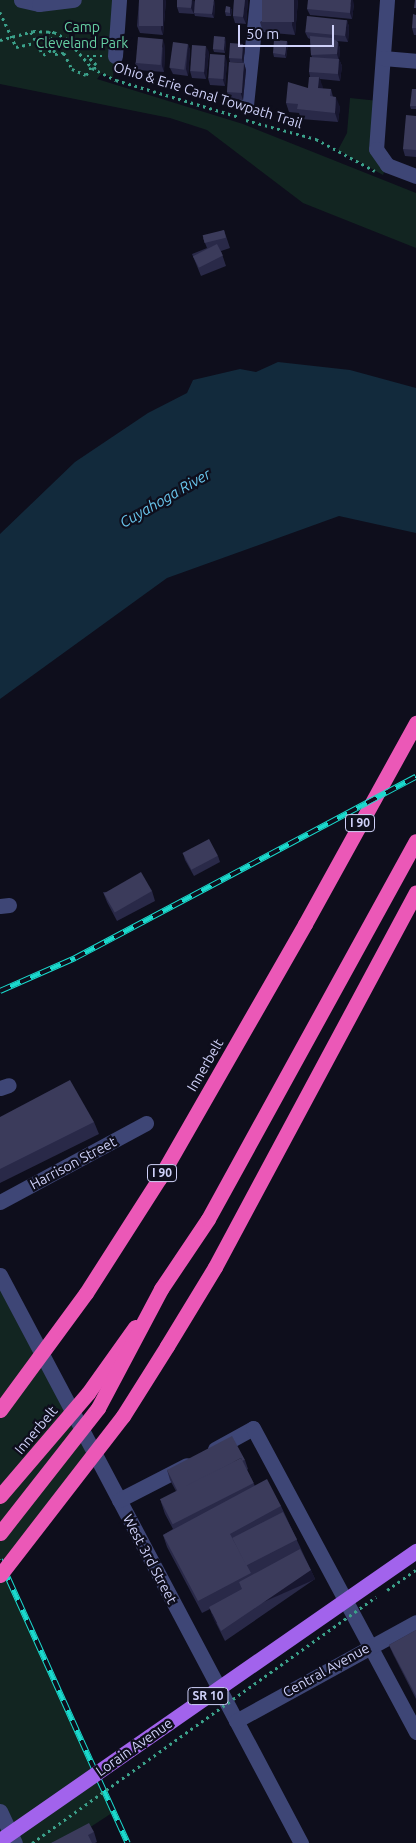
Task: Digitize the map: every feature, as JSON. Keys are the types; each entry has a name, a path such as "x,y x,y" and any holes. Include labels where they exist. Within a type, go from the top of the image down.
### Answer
{"highway":[{"name":"Innerbelt","path":"0,1410 86,1293 159,1179 414,727 416,711"},
{"name":"Innerbelt","path":"0,1496 88,1393 208,1219 416,841"},
{"path":"0,1575 123,1416 167,1346 215,1267 416,892"},
{"path":"0,1533 98,1408 161,1289"}],"main road":[{"name":"Lorain Avenue","path":"0,1840 416,1551"}],"street":[{"path":"21,0 39,4 74,0"},
{"path":"112,54 119,0"},
{"path":"246,106 257,0"},
{"path":"387,0 379,101 380,159 416,176"},
{"path":"383,58 416,61"},
{"name":"Harrison Street","path":"0,1202 146,1123"},
{"name":"West 3rd Street","path":"0,1275 301,1843"},
{"path":"119,1500 253,1428 416,1732"},
{"name":"Central Avenue","path":"236,1721 371,1645 416,1622"},
{"path":"0,1811 15,1843"}],"path":[{"path":"0,12 10,38 16,47 35,43"},
{"path":"0,40 31,32 49,31 53,50 56,54 64,53 72,69 86,74 91,67"},
{"name":"Ohio & Erie Canal Towpath Trail","path":"49,31 67,39 94,69 316,139 383,175"},
{"path":"31,32 35,43 43,55 53,50"},
{"path":"94,69 87,56 112,54"},
{"path":"32,1843 416,1570"}],"green space":[{"name":"Camp Cleveland Park","path":"0,0 119,0 113,78 102,73 97,79 243,124 416,193 416,248 303,203 207,130 170,118 0,84"},
{"path":"350,98 379,101 376,149 390,157 383,175 338,150 347,133"},
{"path":"0,1275 94,1453 5,1570 115,1811 66,1843 0,1843"}],"water":[{"name":"Cuyahoga River","path":"278,362 350,370 416,388 416,533 339,516 167,578 0,699 0,534 75,462 148,413 187,393 193,380 240,369 256,372"}],"building":[{"path":"139,0 163,0 163,26 139,26"},
{"path":"177,0 192,0 191,8 177,7"},
{"path":"195,0 214,0 212,14 194,13"},
{"path":"234,0 245,0 243,17 233,16"},
{"path":"262,0 294,0 294,22 262,22"},
{"path":"308,0 351,0 350,13 307,9"},
{"path":"226,6 230,7 230,13 225,12"},
{"path":"413,14 416,15 416,28 412,28"},
{"path":"307,16 347,20 345,36 305,32"},
{"path":"214,36 225,37 224,50 213,49"},
{"path":"310,36 332,38 338,42 337,54 311,55"},
{"path":"138,37 163,39 161,65 136,63"},
{"path":"274,40 287,41 285,55 273,53"},
{"path":"173,42 188,44 184,70 169,68"},
{"path":"230,43 243,44 242,59 229,58"},
{"path":"192,45 206,46 204,72 190,71"},
{"path":"210,54 225,55 223,79 208,78"},
{"path":"310,57 339,59 338,74 309,72"},
{"path":"229,62 244,63 242,93 227,92"},
{"path":"309,77 319,77 318,88 331,89 330,96 336,97 335,113 297,109 298,104 286,103 288,82 308,88"},
{"path":"412,89 416,89 416,106 410,106"},
{"path":"406,115 416,116 416,150 403,149"},
{"path":"224,230 226,238 205,243 203,235"},
{"path":"217,244 223,256 199,268 193,256"},
{"path":"209,839 218,856 191,870 183,853"},
{"path":"141,872 152,891 115,913 104,894"},
{"path":"70,1080 94,1122 0,1169 0,1117"},
{"path":"232,1436 245,1460 242,1461 241,1458 178,1492 167,1470"},
{"path":"241,1458 254,1483 173,1524 160,1499"},
{"path":"267,1479 281,1506 230,1534 251,1573 198,1601 163,1535"},
{"path":"283,1512 297,1540 246,1565 232,1538"},
{"path":"300,1549 311,1570 221,1631 209,1607 242,1589 239,1582"},
{"path":"416,1630 416,1696 389,1645"},
{"path":"89,1823 94,1832 88,1835 92,1843 51,1843"}],"railway":[{"path":"0,991 75,958 416,777"},
{"path":"0,1560 128,1843"}]}
